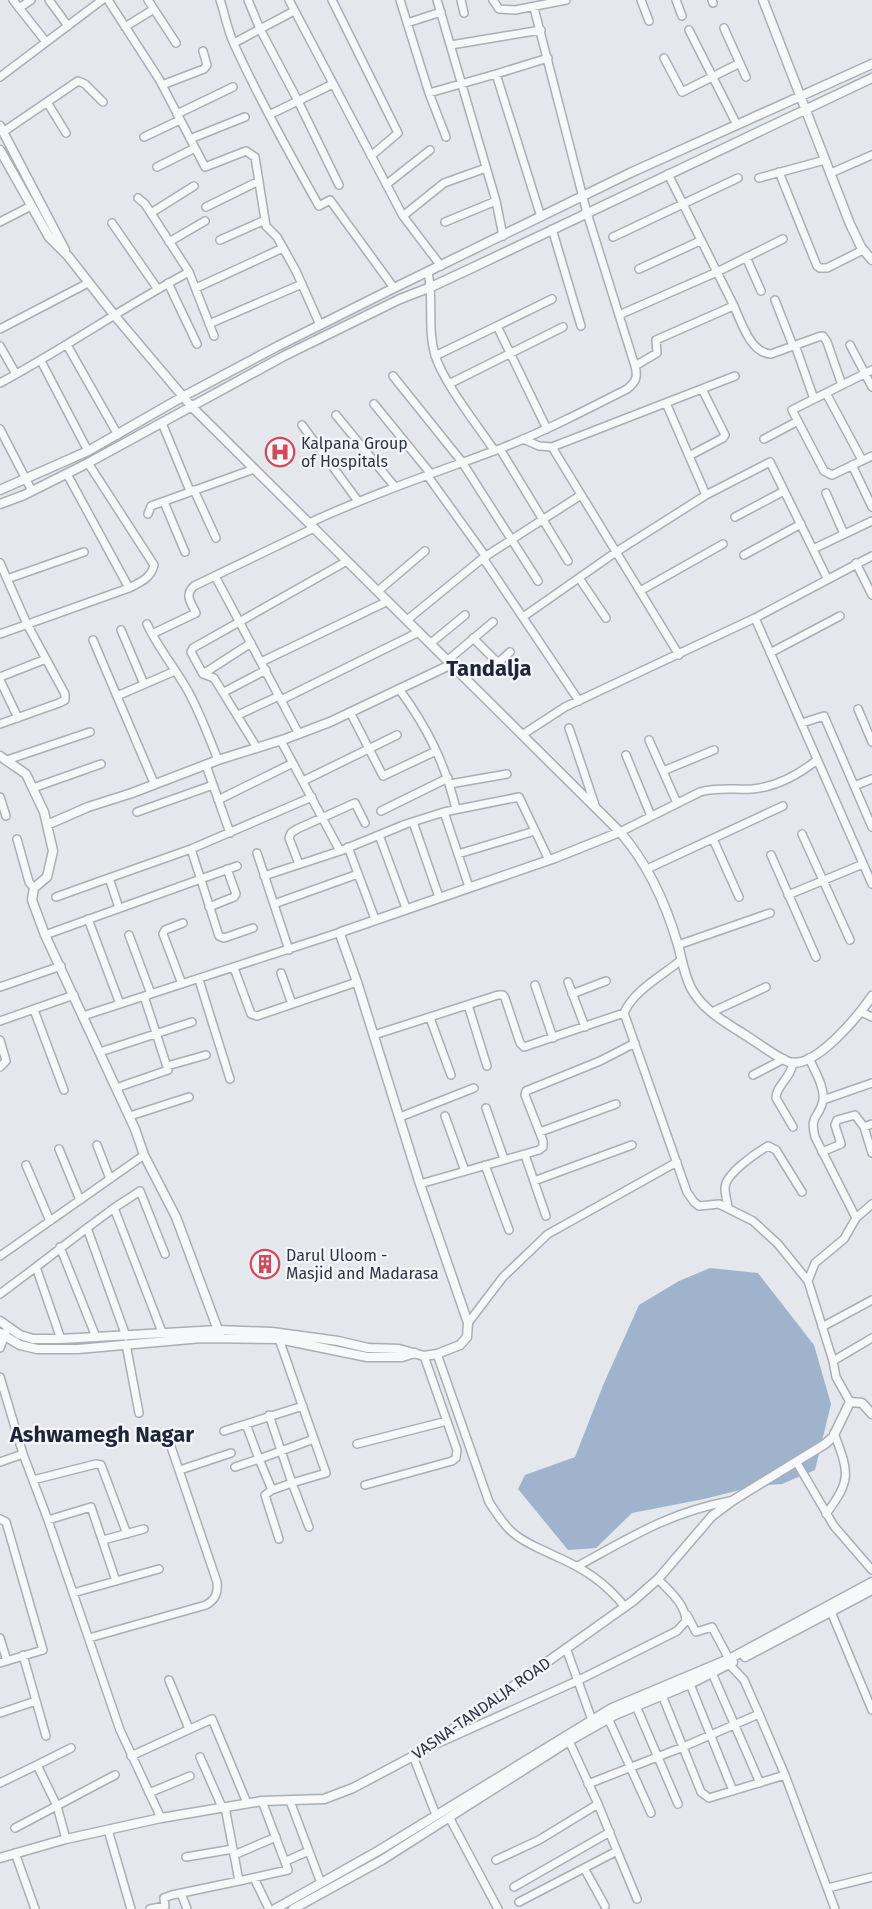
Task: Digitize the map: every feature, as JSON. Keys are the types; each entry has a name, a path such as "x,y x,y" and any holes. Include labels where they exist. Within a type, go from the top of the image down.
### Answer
{"street":[{"path":"13,0 46,42"},
{"path":"19,8 31,0"},
{"path":"49,0 68,26"},
{"path":"108,0 162,85 205,167 246,151 251,152 257,163 266,226 277,237 302,284 320,325"},
{"path":"148,0 176,43"},
{"path":"220,0 234,43 269,115 319,206 330,200 394,288"},
{"path":"248,0 260,29 339,185"},
{"path":"288,0 403,216 441,266"},
{"path":"332,0 398,134 371,156"},
{"path":"400,0 429,93 446,137"},
{"path":"437,0 496,201 503,236"},
{"path":"461,0 464,13"},
{"path":"493,0 499,9 515,10 566,0"},
{"path":"641,0 649,21"},
{"path":"676,0 682,16"},
{"path":"764,0 850,224 863,250 872,260"},
{"path":"0,77 99,1"},
{"path":"152,634 196,613 189,601 189,591 358,501 547,429 635,383 637,374 635,366 587,213 534,8"},
{"path":"125,27 154,9"},
{"path":"234,43 294,11"},
{"path":"407,23 441,12"},
{"path":"724,28 746,76"},
{"path":"451,45 541,30"},
{"path":"689,30 737,125"},
{"path":"162,85 204,69 207,65 203,51"},
{"path":"429,93 548,58"},
{"path":"664,58 682,92 740,63"},
{"path":"0,490 88,451 184,396 394,288 630,173 872,64"},
{"path":"495,74 542,217"},
{"path":"0,504 67,474 284,356 400,298 431,287 872,78"},
{"path":"103,102 86,84 78,81 2,129 68,255 88,283 191,406 636,849 666,909 681,960 692,989 701,1003 788,1060 792,1070 776,1092 776,1098 793,1127"},
{"path":"269,115 333,84"},
{"path":"144,137 233,87"},
{"path":"47,102 66,133"},
{"path":"190,139 245,117"},
{"path":"157,167 195,148"},
{"path":"0,150 2,160 49,237 68,255"},
{"path":"387,184 430,150"},
{"path":"831,173 872,155"},
{"path":"759,178 825,159"},
{"path":"403,216 444,183 486,168"},
{"path":"778,172 817,266 827,268 863,250"},
{"path":"668,174 700,241 758,351 771,354 818,336 824,336 842,385"},
{"path":"613,237 738,178"},
{"path":"206,207 259,181"},
{"path":"151,213 194,186"},
{"path":"138,198 151,213 189,272 214,336"},
{"path":"445,222 496,201"},
{"path":"0,222 31,206"},
{"path":"220,240 265,220"},
{"path":"169,242 205,221"},
{"path":"112,223 157,288"},
{"path":"552,229 581,326"},
{"path":"619,315 717,272 783,239"},
{"path":"639,269 700,241"},
{"path":"196,288 283,248"},
{"path":"746,257 761,291"},
{"path":"0,382 41,361 116,316 157,288 189,272"},
{"path":"428,272 431,287 431,332 435,356 449,384 497,449 568,561"},
{"path":"0,330 88,283"},
{"path":"168,283 198,344"},
{"path":"209,324 302,284"},
{"path":"435,356 552,299"},
{"path":"775,300 813,399"},
{"path":"635,366 657,353 656,340 731,307 733,304"},
{"path":"497,326 547,429"},
{"path":"449,384 563,327"},
{"path":"68,345 118,435"},
{"path":"849,345 868,372 872,387"},
{"path":"0,346 16,374"},
{"path":"41,361 88,451"},
{"path":"868,372 792,410 827,474 832,475 872,456"},
{"path":"393,376 462,462 538,581"},
{"path":"523,439 539,446 552,447 735,376"},
{"path":"689,456 725,435 702,388"},
{"path":"826,393 862,460"},
{"path":"666,403 706,495"},
{"path":"374,404 429,474 579,701"},
{"path":"336,415 395,487"},
{"path":"764,439 798,421"},
{"path":"162,423 216,538"},
{"path":"302,425 358,501"},
{"path":"0,429 32,491"},
{"path":"552,447 679,655"},
{"path":"523,617 616,552 706,495 770,462 826,578"},
{"path":"0,634 129,588 152,573 154,565 88,463"},
{"path":"852,465 872,507"},
{"path":"148,514 151,506 254,469"},
{"path":"67,474 129,588"},
{"path":"735,517 784,491"},
{"path":"826,493 844,534"},
{"path":"407,620 485,557 581,495"},
{"path":"164,502 185,552"},
{"path":"813,549 872,521"},
{"path":"744,555 801,524"},
{"path":"640,591 723,544"},
{"path":"378,591 425,551"},
{"path":"7,579 84,552"},
{"path":"522,735 565,707 755,618 872,555"},
{"path":"257,748 224,692 214,678 202,674 191,652 193,648 347,561"},
{"path":"0,563 27,624 65,694 64,700 0,724"},
{"path":"856,563 872,595"},
{"path":"215,576 298,734"},
{"path":"579,578 606,618"},
{"path":"261,662 388,601"},
{"path":"431,643 465,615"},
{"path":"770,653 840,616"},
{"path":"755,618 872,884"},
{"path":"47,825 88,807 218,760 281,741 350,712 450,662 493,622"},
{"path":"147,624 157,646 166,656 188,692 218,760"},
{"path":"121,630 144,684"},
{"path":"238,715 280,698 419,632"},
{"path":"473,639 496,661 500,661 510,652"},
{"path":"93,640 154,783"},
{"path":"202,674 251,644"},
{"path":"18,718 0,679 46,659"},
{"path":"224,692 266,670"},
{"path":"117,696 175,671"},
{"path":"399,688 421,718 449,781 456,809"},
{"path":"858,709 872,742"},
{"path":"350,712 383,776 436,751"},
{"path":"802,723 824,716 872,827"},
{"path":"569,728 596,807"},
{"path":"3,758 90,732"},
{"path":"303,781 397,735"},
{"path":"649,740 677,803"},
{"path":"281,741 340,851"},
{"path":"663,771 714,750"},
{"path":"626,755 651,816"},
{"path":"3,758 26,774 44,812 53,851 47,877 34,888 32,900 45,935 130,1116 144,1155 176,1217 220,1334"},
{"path":"83,1016 290,950 549,860 620,832 700,792 713,788 754,789 781,783 817,760"},
{"path":"218,801 293,763"},
{"path":"33,788 101,764"},
{"path":"206,765 230,833"},
{"path":"381,811 449,781 507,774"},
{"path":"854,786 872,779"},
{"path":"137,812 213,785"},
{"path":"0,797 6,816"},
{"path":"56,897 191,849 312,797"},
{"path":"264,876 340,851 444,812 519,798 549,860"},
{"path":"299,864 289,838 291,833 322,816 355,803 365,823"},
{"path":"647,869 783,806"},
{"path":"444,812 469,887"},
{"path":"413,822 439,897"},
{"path":"458,854 535,831"},
{"path":"802,834 850,940"},
{"path":"379,835 406,908"},
{"path":"17,839 29,882 34,888"},
{"path":"713,839 739,897"},
{"path":"348,847 375,919"},
{"path":"191,849 219,936 224,938 253,928"},
{"path":"257,853 290,950"},
{"path":"771,855 816,957"},
{"path":"788,895 863,864"},
{"path":"45,935 237,866"},
{"path":"209,907 234,897 236,894 227,869"},
{"path":"274,904 358,874"},
{"path":"109,878 119,908"},
{"path":"678,945 770,913"},
{"path":"88,919 120,1004"},
{"path":"182,984 163,934 165,930 183,923"},
{"path":"2,1335 20,1345 37,1349 78,1349 162,1332 220,1334 279,1339 363,1356 402,1357 437,1354 460,1345 467,1337 468,1323 420,1184 357,982 340,937 341,932"},
{"path":"116,1088 168,1070 129,935"},
{"path":"374,1035 503,995 521,1045 527,1047 624,1013 636,996 681,960"},
{"path":"0,987 60,966"},
{"path":"234,968 251,1014 257,1016 357,982"},
{"path":"281,973 292,1004"},
{"path":"199,980 230,1079"},
{"path":"572,994 606,981"},
{"path":"568,982 585,1027"},
{"path":"536,985 554,1038"},
{"path":"712,1012 766,987"},
{"path":"0,1021 74,995"},
{"path":"753,1075 788,1060 809,1058 818,1054 861,1012 872,996"},
{"path":"468,1005 487,1066"},
{"path":"34,1010 64,1090"},
{"path":"861,1012 872,1017"},
{"path":"624,1013 687,1192 699,1206 719,1204 753,1221 778,1244 808,1281 836,1377 850,1402 862,1403 872,1414"},
{"path":"430,1018 451,1075"},
{"path":"100,1052 192,1022"},
{"path":"0,1040 6,1058 5,1065 0,1067"},
{"path":"420,1184 525,1155 543,1147 540,1132 525,1095 526,1091 600,1061 635,1043"},
{"path":"167,1066 206,1055"},
{"path":"809,1058 819,1079 823,1100 812,1125 815,1137 856,1218"},
{"path":"823,1100 872,1083"},
{"path":"400,1117 474,1088"},
{"path":"130,1116 189,1096"},
{"path":"540,1132 616,1104"},
{"path":"486,1108 504,1159"},
{"path":"822,1152 841,1144 835,1125 837,1120 855,1115 864,1127 872,1153"},
{"path":"445,1116 465,1171"},
{"path":"864,1127 872,1124"},
{"path":"97,1145 110,1179"},
{"path":"534,1181 632,1145"},
{"path":"728,1207 724,1187 729,1178 768,1146 776,1150 802,1192"},
{"path":"59,1149 80,1200"},
{"path":"0,1256 144,1155"},
{"path":"525,1155 546,1216"},
{"path":"468,1323 503,1277 548,1234 677,1162"},
{"path":"26,1165 50,1221"},
{"path":"485,1165 509,1230"},
{"path":"0,1294 60,1247 140,1191 165,1254"},
{"path":"808,1281 815,1263 844,1239 856,1218 872,1204"},
{"path":"114,1208 162,1332"},
{"path":"87,1228 126,1340 139,1413"},
{"path":"60,1247 96,1337"},
{"path":"36,1267 61,1339"},
{"path":"822,1327 872,1300"},
{"path":"0,1321 20,1335 33,1339 198,1338 220,1334 272,1332 338,1341 368,1348 399,1349 420,1354"},
{"path":"0,1348 2,1335 8,1327"},
{"path":"833,1361 872,1338"},
{"path":"279,1339 326,1473 272,1490 265,1495 279,1539"},
{"path":"364,1485 456,1458 457,1450 447,1421 420,1354"},
{"path":"437,1354 489,1502 498,1516 512,1532 531,1545 578,1566 602,1581 625,1607"},
{"path":"0,1377 23,1454 111,1705 131,1756 161,1818"},
{"name":"VASNA-TANDALJA ROAD","path":"0,1858 66,1839 161,1818 262,1801 324,1799 353,1788 416,1754 625,1607 658,1579 712,1516 732,1501 825,1444 834,1433 850,1402"},
{"path":"224,1431 303,1406"},
{"path":"269,1415 309,1527"},
{"path":"357,1444 447,1421"},
{"path":"246,1424 272,1490"},
{"path":"826,1514 842,1492 845,1481 845,1464 834,1433"},
{"path":"88,1638 206,1605 218,1592 217,1582 167,1435"},
{"path":"235,1467 314,1439"},
{"path":"180,1470 231,1453"},
{"path":"0,1462 23,1454"},
{"path":"797,1463 826,1514 872,1570"},
{"path":"33,1480 96,1464 101,1465 127,1534"},
{"path":"578,1566 656,1523 710,1505 732,1501"},
{"path":"48,1520 91,1507 116,1581"},
{"path":"0,1519 6,1522 43,1650 3,1662 0,1638"},
{"path":"103,1540 144,1529"},
{"path":"73,1593 159,1569"},
{"path":"658,1579 682,1606 696,1632 712,1627 729,1662 744,1680 785,1776 835,1909"},
{"path":"830,1609 872,1582"},
{"path":"275,1909 589,1725 690,1684 830,1609 872,1590"},
{"path":"830,1609 872,1710"},
{"path":"436,1815 416,1754 579,1680 677,1631 686,1621 686,1613"},
{"path":"566,1648 579,1680 589,1725"},
{"path":"23,1655 46,1736"},
{"path":"293,1909 360,1873 449,1817 569,1741 612,1708 729,1662"},
{"path":"712,1673 760,1783"},
{"path":"169,1680 189,1729"},
{"path":"690,1684 733,1791"},
{"path":"662,1695 701,1792 705,1796 709,1798 785,1776"},
{"path":"0,1713 36,1701"},
{"path":"636,1706 678,1804"},
{"path":"588,1784 759,1714"},
{"path":"608,1718 632,1766 651,1813"},
{"path":"131,1756 212,1719 247,1803"},
{"path":"569,1741 637,1899"},
{"path":"0,1783 71,1748"},
{"path":"200,1757 224,1807 239,1881"},
{"path":"37,1765 57,1806 66,1839"},
{"path":"15,1828 115,1774"},
{"path":"149,1793 190,1776"},
{"path":"150,1909 165,1906 164,1898 181,1893 288,1870 262,1801"},
{"path":"290,1801 321,1883"},
{"path":"496,1860 539,1840 598,1804"},
{"path":"449,1817 498,1909"},
{"path":"108,1830 131,1909"},
{"path":"514,1887 610,1832"},
{"path":"186,1857 233,1852 276,1837"},
{"path":"286,1861 309,1851"},
{"path":"519,1902 617,1851"},
{"path":"15,1853 35,1909"},
{"path":"584,1868 605,1906"},
{"path":"828,1888 872,1877"},
{"path":"254,1878 269,1909"},
{"path":"181,1893 188,1909"}],"water":[{"path":"710,1268 758,1273 814,1345 831,1404 815,1470 782,1484 756,1486 632,1513 596,1548 568,1550 518,1489 525,1475 575,1457 604,1383 639,1305 679,1281"}],"place":[{"name":"Kalpana Group of Hospitals","path":"280,452"},
{"name":"Darul Uloom - Masjid and Madarasa","path":"265,1264"}],"district":[{"name":"Tandalja","path":"489,668"},
{"name":"Ashwamegh Nagar","path":"102,1434"}]}
